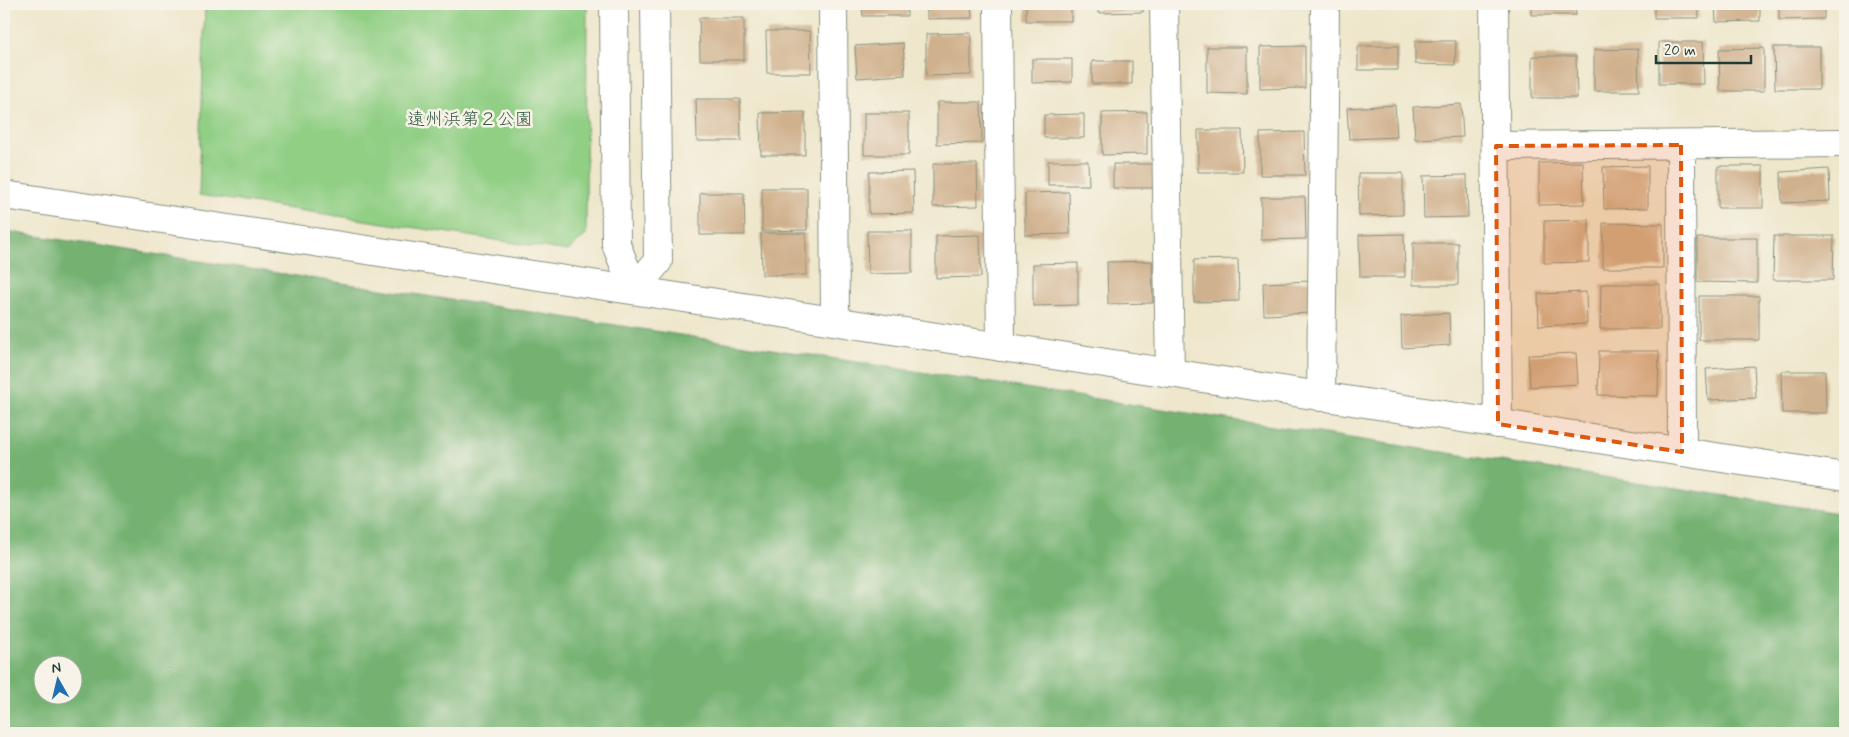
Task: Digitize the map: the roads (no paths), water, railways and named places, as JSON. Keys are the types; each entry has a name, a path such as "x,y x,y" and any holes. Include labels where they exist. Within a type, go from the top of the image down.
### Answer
{"street":[{"path":"614,4 616,244 634,290"},
{"path":"634,290 658,261 655,4"},
{"path":"833,4 835,321"},
{"path":"998,4 1001,347"},
{"path":"1164,4 1170,373"},
{"path":"1321,397 1325,4"},
{"path":"1494,4 1498,424"},
{"path":"1496,146 1845,143"},
{"path":"1681,145 1682,452"},
{"path":"4,194 1845,477"}],"park label":[{"name":"遠州浜第２公園","path":"470,120"}]}
